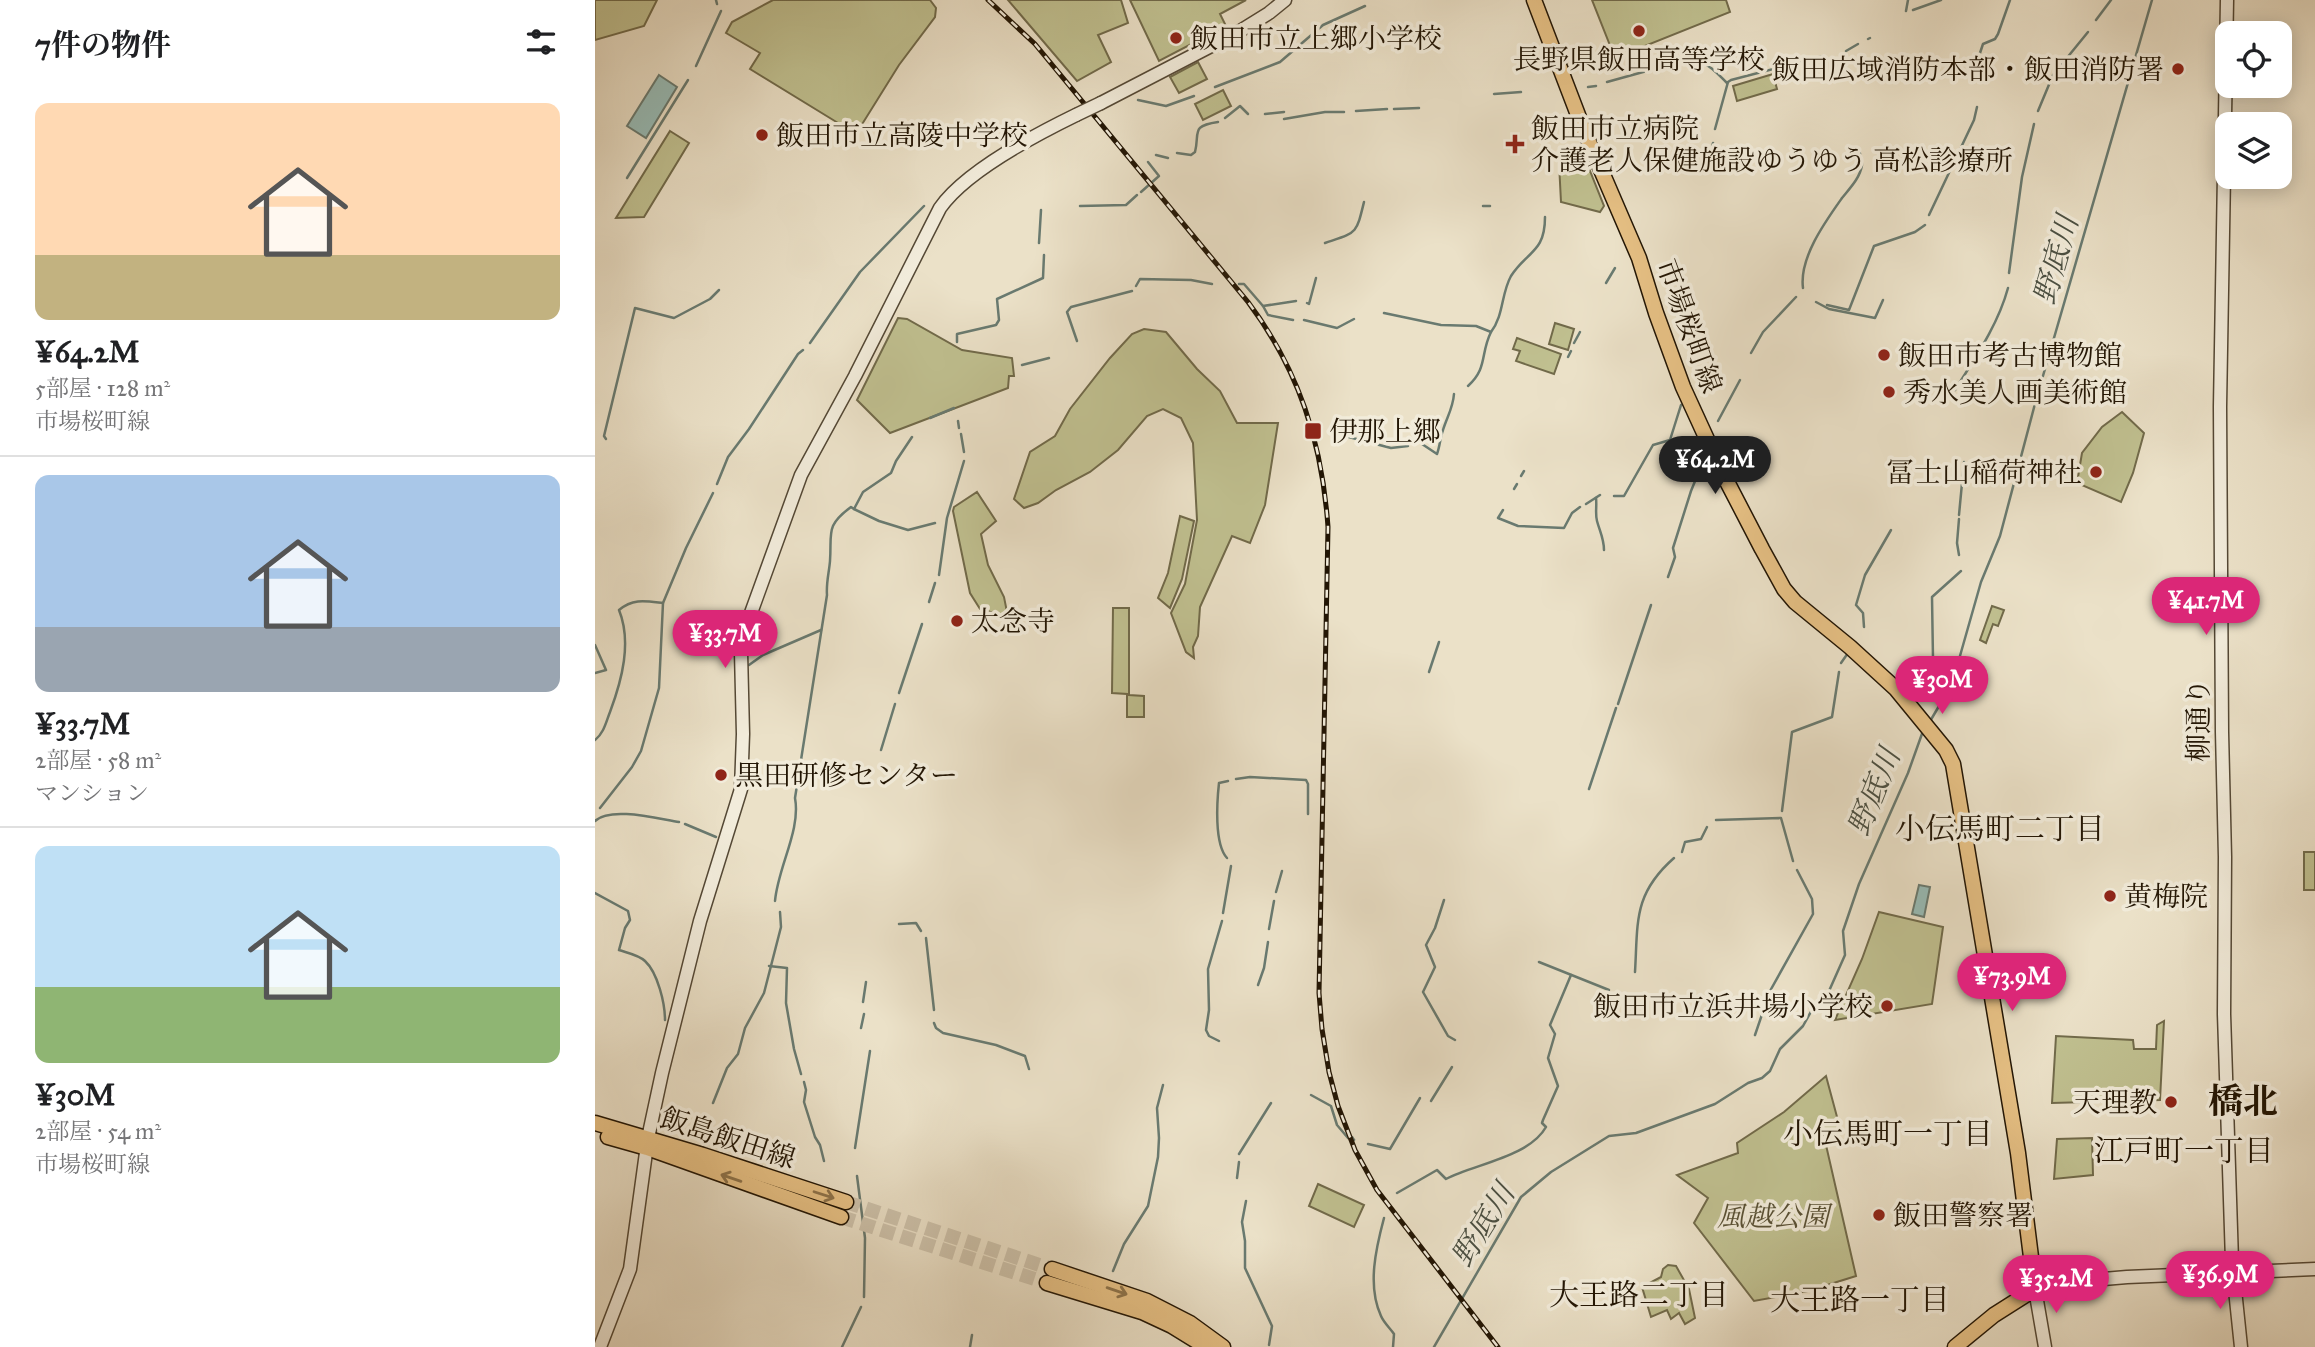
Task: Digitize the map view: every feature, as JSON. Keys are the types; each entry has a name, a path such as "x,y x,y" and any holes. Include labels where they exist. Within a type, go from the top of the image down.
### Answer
{"main road":[{"name":"市場桜町線","path":"1534,0 1583,128 1639,258 1682,387 1762,549 1784,589 1881,673 1910,705 1953,764 2018,1153 2035,1289"},
{"name":"飯島飯田線","path":"595,1123 841,1217"},
{"name":"飯島飯田線","path":"595,1133 648,1143 846,1202"},
{"path":"1052,1269 1147,1301 1190,1324 1223,1347"},
{"path":"1047,1283 1142,1312 1172,1326 1206,1347"},
{"path":"1955,1347 1994,1315 2035,1289"}],"street":[{"path":"600,1347 630,1269 648,1143 662,1073 701,921 741,789 743,635 801,475 948,196 1016,147 1240,31 1285,0"},
{"name":"柳通り","path":"2227,0 2221,407 2224,1014 2233,1273 2241,1347"},
{"path":"2045,1347 2035,1289 2045,1284 2315,1269"}],"green space":[{"path":"595,0 657,0 644,26 595,40"},
{"path":"773,0 930,0 936,8 935,17 899,65 856,134 750,69 760,53 726,33 732,22"},
{"path":"1008,0 1121,0 1128,23 1098,35 1111,62 1077,81"},
{"name":"飯田市立上郷小学校","path":"1130,0 1246,0 1220,14 1226,26 1159,61"},
{"name":"長野県飯田高等学校","path":"1592,0 1726,0 1730,12 1615,58"},
{"path":"1198,62 1207,79 1179,93 1170,77"},
{"path":"1773,74 1777,89 1737,101 1733,86"},
{"path":"1223,90 1231,106 1203,120 1195,104"},
{"path":"670,131 689,143 644,217 616,218"},
{"path":"1584,156 1604,206 1600,212 1561,202 1559,163 1571,162"},
{"path":"898,318 907,319 962,350 1012,358 1014,376 1009,376 1008,388 890,433 857,400"},
{"path":"1555,323 1574,329 1568,350 1549,344"},
{"path":"1144,329 1166,332 1197,369 1220,391 1237,423 1278,423 1265,505 1250,543 1232,536 1200,607 1198,636 1193,647 1194,658 1186,652 1171,613 1185,584 1197,520 1193,443 1181,418 1163,409 1147,416 1118,450 1090,472 1038,503 1024,508 1014,499 1030,452 1055,436 1070,409 1110,358 1132,334"},
{"path":"1517,338 1561,354 1554,374 1516,361 1520,351 1513,349"},
{"path":"2122,412 2144,433 2133,473 2121,502 2077,483 2082,453 2102,427"},
{"path":"977,492 996,521 981,534 988,565 1004,597 1008,617 980,609 970,593 953,511 954,507"},
{"path":"1180,516 1194,521 1182,579 1170,608 1158,598 1168,573"},
{"path":"1992,606 2004,610 1998,626 1993,624 1986,643 1980,640"},
{"path":"1113,608 1129,608 1129,695 1144,696 1144,717 1127,717 1127,694 1112,693"},
{"path":"2304,852 2315,852 2315,890 2304,890"},
{"path":"1879,912 1943,927 1932,1004 1835,1020 1862,959"},
{"path":"2164,1021 2160,1100 2052,1103 2056,1036 2133,1040 2134,1049 2156,1049 2157,1025"},
{"name":"風越公園","path":"1826,1076 1840,1128 1823,1132 1856,1276 1808,1291 1754,1301 1694,1223 1708,1198 1677,1175 1738,1153 1737,1143 1784,1112"},
{"path":"2092,1138 2093,1175 2054,1179 2057,1139"},
{"path":"1318,1184 1364,1205 1354,1227 1309,1206"},
{"path":"1668,1265 1676,1266 1689,1289 1695,1318 1685,1324 1679,1313 1671,1319 1667,1310 1651,1317 1642,1287 1661,1277 1663,1269"}],"water":[{"path":"659,75 677,87 646,138 627,126"},
{"path":"1919,885 1930,887 1924,917 1912,914"}],"waterway":[{"path":"716,0 717,4"},
{"path":"1906,11 1908,0"},
{"path":"1913,10 1941,0"},
{"path":"1976,65 1983,44 1995,39 1998,34 2010,0"},
{"path":"2096,20 2111,0"},
{"name":"野底川","path":"1929,723 1952,684 1981,582 2000,536 2036,400 2152,0"},
{"path":"1215,87 1280,62 1323,25 1365,6"},
{"path":"696,66 721,11"},
{"path":"2038,111 2053,75 2088,32"},
{"path":"1846,51 1858,44"},
{"path":"1715,129 1728,82 1823,56"},
{"path":"1680,62 1707,65 1727,83"},
{"path":"1607,82 1672,64"},
{"path":"627,178 688,80"},
{"path":"1588,87 1596,86"},
{"path":"1494,94 1521,92"},
{"path":"1138,100 1166,106 1194,96"},
{"path":"1225,118 1240,106 1248,114"},
{"path":"1929,215 1974,120 1977,107"},
{"path":"1394,109 1419,108"},
{"path":"1356,111 1387,109"},
{"path":"1265,114 1284,112"},
{"path":"1284,119 1325,112 1344,112"},
{"path":"1177,153 1191,155 1195,152 1200,128 1218,122"},
{"path":"2009,273 2022,177 2034,124"},
{"path":"1709,156 1713,143"},
{"path":"1803,288 1809,253 1828,218 1861,170 1858,148"},
{"path":"1156,155 1168,158"},
{"path":"1141,192 1159,176 1148,162"},
{"path":"1080,206 1126,205 1137,195"},
{"path":"1325,243 1343,237 1357,227 1364,202"},
{"path":"810,343 860,272 924,206"},
{"path":"1483,206 1490,206"},
{"path":"1039,243 1041,210"},
{"path":"1384,313 1441,325 1476,326 1491,332 1498,319 1511,276 1542,238 1545,217"},
{"path":"1827,305 1849,310 1874,246 1915,232 1925,225"},
{"path":"957,342 957,334 996,325 999,320 997,299 1043,278 1044,255"},
{"path":"1606,283 1615,268"},
{"path":"1307,303 1309,304 1316,278"},
{"path":"1136,286 1140,279 1191,280 1212,284"},
{"path":"1239,284 1244,284 1263,306 1296,301"},
{"path":"1955,390 1992,328 2008,288"},
{"path":"606,439 604,436 635,308 674,318 710,299 719,290"},
{"path":"1077,341 1067,312 1071,307 1132,291"},
{"path":"1751,353 1763,332 1796,297"},
{"path":"1816,302 1829,309 1875,318 1883,300"},
{"path":"1263,306 1268,315 1293,320"},
{"path":"1304,320 1337,328 1354,319"},
{"path":"1468,386 1481,367 1491,332"},
{"path":"1574,343 1580,332"},
{"path":"717,484 728,457 803,350"},
{"path":"1568,357 1571,351"},
{"path":"1022,365 1049,358"},
{"path":"1718,421 1740,380"},
{"path":"1422,444 1437,454 1454,394"},
{"path":"1614,496 1624,496 1653,445 1670,440 1681,405"},
{"path":"930,418 954,408"},
{"path":"958,421 959,428"},
{"path":"961,434 964,452"},
{"path":"1341,435 1391,448 1408,446"},
{"path":"775,901 795,823 795,798 827,595 831,531 843,514 851,507 854,509 863,492 891,473 912,437"},
{"path":"939,575 947,518 964,461"},
{"path":"1959,515 1964,462"},
{"path":"1668,577 1675,557 1673,548 1702,464"},
{"path":"1521,476 1524,471"},
{"path":"1514,489 1517,484"},
{"path":"600,808 641,751 659,688 663,603 713,493"},
{"path":"1586,504 1600,495"},
{"path":"1596,498 1596,518 1604,550"},
{"path":"1503,510 1498,518 1518,526 1564,528 1572,513 1580,507"},
{"path":"854,509 879,521 908,530 935,523"},
{"path":"1959,519 1959,555"},
{"path":"1864,627 1863,613 1856,605 1865,575 1891,530"},
{"path":"1933,659 1932,597 1961,571"},
{"path":"929,602 935,583"},
{"path":"595,740 604,727 622,674 625,635 619,610 635,602 663,603"},
{"path":"1618,704 1651,605"},
{"path":"899,693 922,624"},
{"path":"749,665 763,655 821,630"},
{"path":"1429,672 1439,642"},
{"path":"595,645 606,670 595,673"},
{"path":"1841,663 1848,653"},
{"path":"1782,811 1792,732 1832,717 1839,672"},
{"path":"881,750 895,704"},
{"path":"1589,789 1616,708"},
{"name":"野底川","path":"1434,1347 1521,1197 1551,1172 1609,1136 1636,1133 1715,1104 1770,1071 1780,1049 1803,1026 1813,1008 1825,1000 1845,955 1843,931 1859,884 1908,773 1923,731"},
{"path":"1236,779 1250,777 1306,780 1308,814"},
{"path":"1227,858 1220,843 1217,811 1219,783 1228,781"},
{"path":"595,821 612,814 623,814 679,822"},
{"path":"1716,820 1781,818 1793,861"},
{"path":"685,824 716,837"},
{"path":"1682,852 1685,842 1701,839 1707,827"},
{"path":"1635,972 1638,923 1644,897 1651,884 1674,858"},
{"path":"1223,913 1231,866"},
{"path":"1755,1035 1770,991 1813,914 1812,899 1797,870"},
{"path":"1276,892 1282,871"},
{"path":"595,893 628,911 630,920 619,950 640,957 650,966 660,989 665,1020"},
{"path":"1444,900 1426,945 1435,967 1423,992 1448,1036 1455,1040"},
{"path":"1269,929 1274,901"},
{"path":"713,1103 727,1068 738,1054 745,1028 764,993 781,927 780,912"},
{"path":"1219,1041 1209,1036 1206,1030 1209,1010 1208,969 1222,921"},
{"path":"899,924 916,923 921,931"},
{"path":"926,938 934,1010"},
{"path":"1258,985 1268,942"},
{"path":"1539,962 1609,990"},
{"path":"769,966 787,968 786,1003 801,1074"},
{"path":"1397,1193 1437,1170 1446,1179 1515,1153 1538,1137 1546,1127 1542,1123 1558,1086 1548,1058 1555,1034 1550,1025 1571,975"},
{"path":"863,1002 866,982"},
{"path":"861,1028 864,1014"},
{"path":"934,1023 943,1033 996,1045 1025,1056 1029,1069"},
{"path":"855,1148 870,1051"},
{"path":"1431,1101 1452,1067"},
{"path":"804,1082 804,1102 824,1161"},
{"path":"1113,1271 1124,1244 1148,1206 1158,1157 1157,1108 1163,1085"},
{"path":"1311,1095 1331,1106 1337,1125 1348,1138"},
{"path":"1368,1144 1390,1149 1420,1098"},
{"path":"1239,1154 1271,1103"},
{"path":"1237,1178 1239,1162"},
{"path":"857,1176 865,1238 864,1297"},
{"path":"1246,1201 1242,1222 1245,1268 1272,1326 1269,1345"},
{"path":"1384,1218 1376,1254 1374,1292 1381,1316 1394,1334 1393,1347"},
{"path":"842,1347 861,1307"},
{"path":"970,1347 972,1335"}],"tunnel":[{"path":"846,1202 1052,1269"},
{"path":"841,1217 1047,1283"}],"railway":[{"path":"988,0 1035,44 1248,302 1281,354 1305,408 1320,466 1328,527 1319,993 1329,1072 1338,1106 1355,1150 1377,1190 1498,1347"}],"place":[{"name":"長野県飯田高等学校","path":"1639,31"},
{"name":"飯田市立上郷小学校","path":"1176,38"},
{"name":"飯田広域消防本部・飯田消防署","path":"2178,69"},
{"name":"飯田市立高陵中学校","path":"762,135"},
{"name":"飯田市立病院 介護老人保健施設ゆうゆう 高松診療所","path":"1515,144"},
{"name":"飯田市考古博物館","path":"1884,355"},
{"name":"秀水美人画美術館","path":"1889,392"},
{"name":"伊那上郷","path":"1313,431"},
{"name":"冨士山稲荷神社","path":"2096,472"},
{"name":"太念寺","path":"957,621"},
{"name":"黒田研修センター","path":"721,775"},
{"name":"黄梅院","path":"2110,896"},
{"name":"飯田市立浜井場小学校","path":"1887,1006"},
{"name":"天理教","path":"2171,1102"},
{"name":"飯田警察署","path":"1879,1215"}],"district":[{"name":"小伝馬町二丁目","path":"2000,829"},
{"name":"橋北","path":"2243,1101"},
{"name":"小伝馬町一丁目","path":"1888,1134"},
{"name":"江戸町一丁目","path":"2184,1151"},
{"name":"大王路二丁目","path":"1639,1295"},
{"name":"大王路一丁目","path":"1860,1300"}]}
